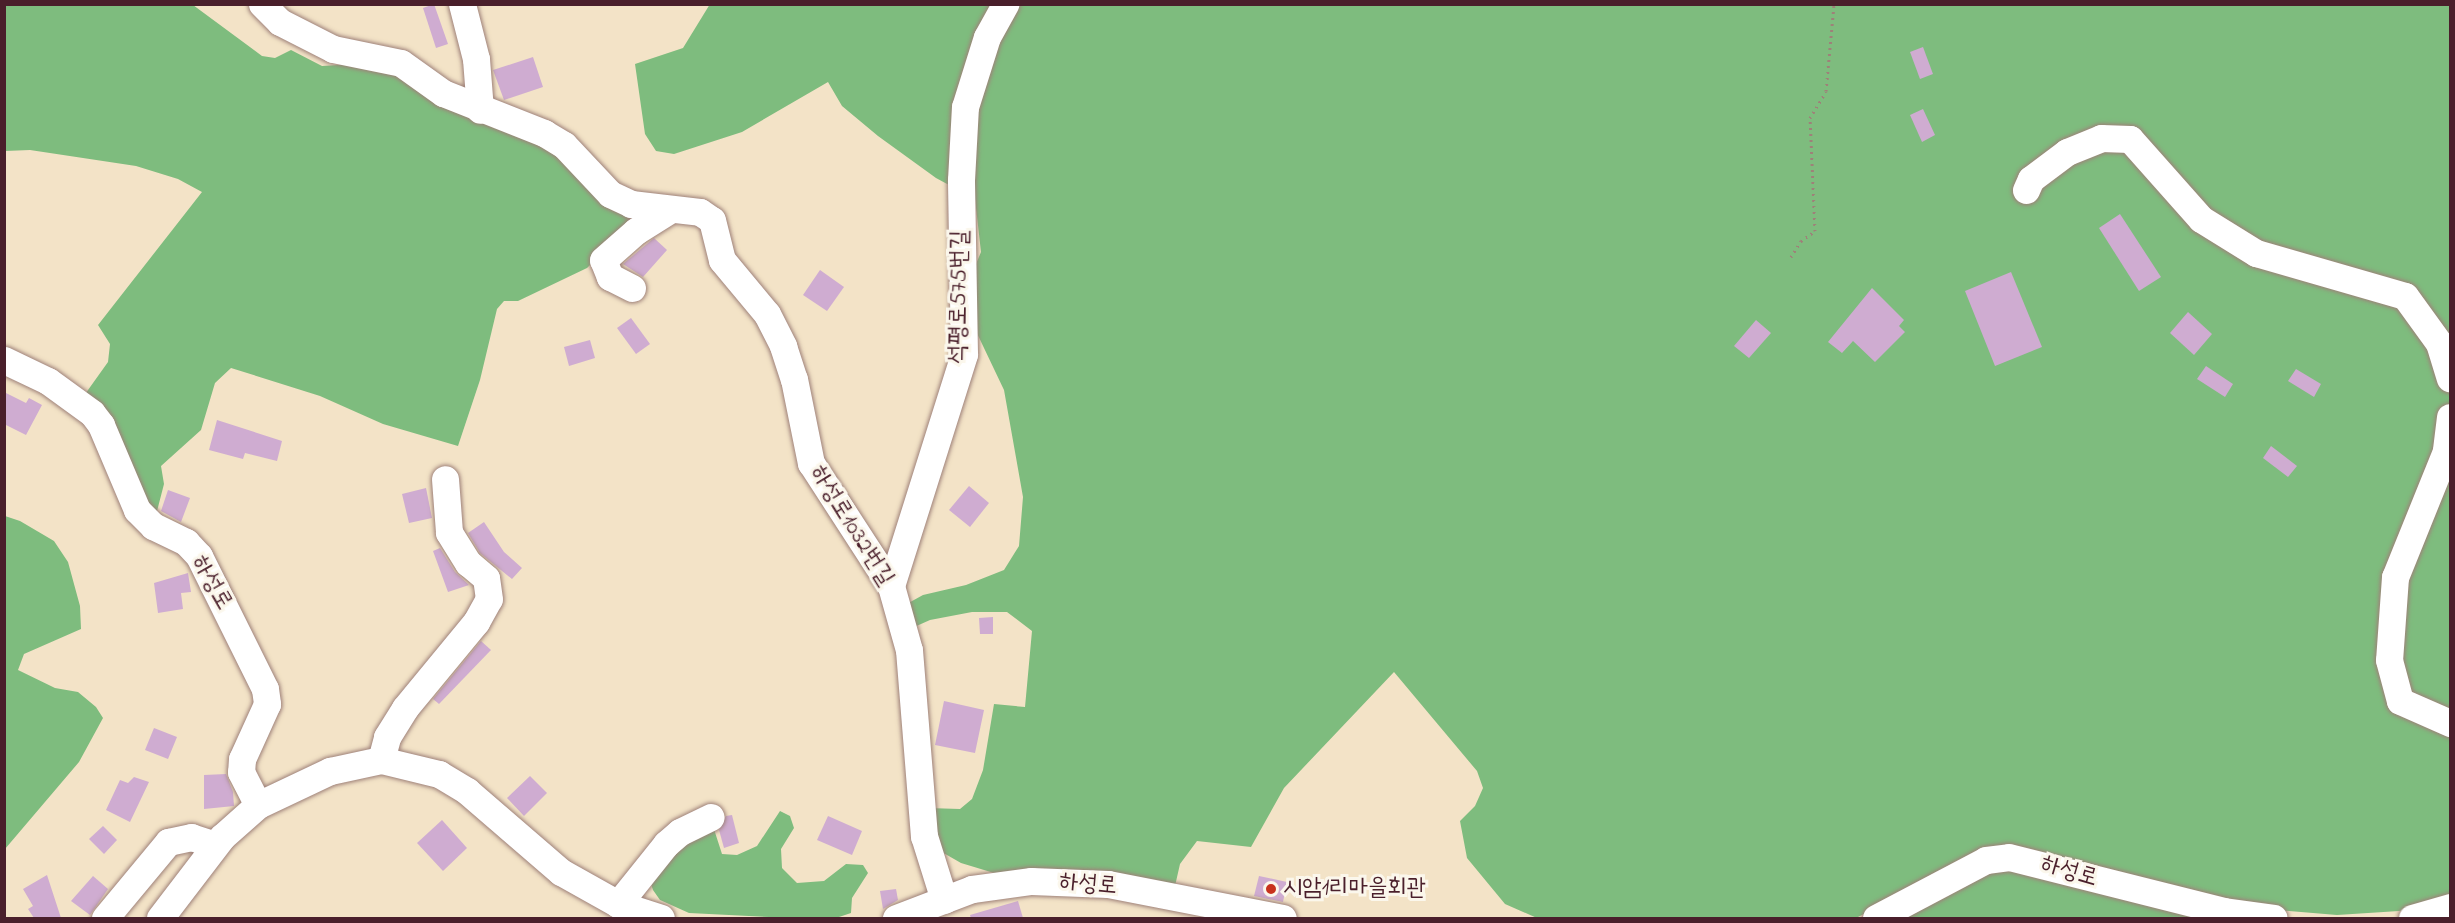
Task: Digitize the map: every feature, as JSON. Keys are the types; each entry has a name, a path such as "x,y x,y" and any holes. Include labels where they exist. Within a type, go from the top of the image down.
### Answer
{"street":[{"name":"하성로1032번길","path":"262,4 280,22 304,35 355,55 401,63 443,93 564,145 610,194 639,207 700,212 712,220 722,260 768,314 794,379 811,463 891,586 909,650 916,700 924,836 944,900"},
{"path":"462,4 475,50 480,110"},
{"name":"석평로575번길","path":"891,586 962,366 965,330 961,180 965,107 987,37 1005,4"},
{"path":"2026,190 2031,178 2067,152 2101,138 2130,140 2201,219 2256,253 2405,296 2439,343 2451,378"},
{"path":"632,288 610,277 603,260 623,241 669,210"},
{"name":"하성로","path":"4,360 48,381 92,413 101,425 137,510 153,526 186,542 199,556 265,689 267,704 242,759 241,772 258,805"},
{"path":"2451,417 2446,451 2395,578 2389,660 2400,701 2451,723"},
{"path":"381,760 387,737 405,708 476,622 489,599 486,578 468,563 449,532 445,479"},
{"path":"160,918 215,845 258,805 330,771 381,760 411,765 448,780 492,811 561,872 618,904 661,918"},
{"path":"618,904 666,844 680,832 711,817"},
{"path":"105,918 168,842 191,837 215,845"},
{"name":"하성로","path":"1876,918 1986,860 2009,857 2224,911 2274,918"},
{"name":"하성로","path":"896,918 972,889 1009,882 1056,881 1108,884 1283,918"},
{"path":"2412,918 2451,907"}],"path":[{"path":"1791,257 1801,241 1815,231 1810,118 1826,91 1834,4"}],"green space":[{"path":"710,4 2450,5 2450,897 2436,904 2399,911 2337,915 2277,910 2101,872 1956,868 1856,918 1537,918 1505,904 1467,858 1460,821 1475,806 1483,788 1477,771 1394,672 1284,788 1251,847 1197,841 1180,864 1175,886 994,873 961,863 940,851 928,808 960,809 972,799 983,770 994,704 1025,707 1032,631 1007,612 972,612 930,620 912,628 903,606 923,595 966,585 1004,570 1019,546 1023,497 1004,390 974,327 971,276 981,252 975,199 936,178 878,136 842,106 828,82 742,132 674,154 656,151 645,134 635,64 683,48"},
{"path":"4,5 193,5 262,56 275,58 291,50 322,66 370,63 551,150 638,217 587,268 518,301 504,301 497,309 480,380 458,446 383,424 320,396 231,368 215,383 201,430 161,466 164,484 156,515 83,397 108,362 110,344 98,325 202,192 178,179 136,166 30,150 5,151"},
{"path":"5,516 20,521 54,541 68,562 80,606 81,629 24,654 18,670 55,688 78,692 96,707 103,718 79,762 5,849"},
{"path":"780,811 790,816 794,828 781,849 782,868 797,883 824,881 846,864 863,865 868,873 852,898 851,913 839,917 769,917 689,913 660,900 653,890 649,878 651,870 712,823 722,854 737,855 757,846"},
{"path":"2014,866 2216,918 1895,918 1995,869"}],"building":[{"path":"434,4 448,44 436,48 423,8"},
{"path":"1923,47 1933,74 1920,79 1910,52"},
{"path":"533,57 543,87 504,100 493,70"},
{"path":"1923,109 1935,135 1922,142 1910,115"},
{"path":"2120,214 2161,277 2139,291 2099,228"},
{"path":"654,238 667,250 643,277 623,264"},
{"path":"820,270 844,287 827,311 803,295"},
{"path":"2011,272 2042,347 1995,366 1965,291"},
{"path":"1872,288 1904,320 1899,326 1905,332 1875,362 1853,341 1842,353 1828,342"},
{"path":"2188,312 2212,334 2194,355 2170,333"},
{"path":"631,318 650,344 636,354 617,328"},
{"path":"1756,320 1771,333 1749,358 1734,346"},
{"path":"590,340 595,358 569,366 564,347"},
{"path":"2206,366 2233,384 2225,397 2197,379"},
{"path":"2296,369 2321,384 2314,397 2288,381"},
{"path":"4,392 26,403 29,398 42,405 26,435 4,424"},
{"path":"217,420 282,441 277,461 245,453 243,459 209,450"},
{"path":"2271,446 2297,466 2288,477 2263,458"},
{"path":"969,486 989,503 970,527 949,510"},
{"path":"426,488 432,518 409,523 402,494"},
{"path":"168,490 190,498 181,522 161,511"},
{"path":"484,522 504,552 522,568 512,579 480,553 468,533"},
{"path":"440,548 455,572 469,585 448,592 433,551"},
{"path":"188,573 191,592 181,593 183,609 158,613 154,583"},
{"path":"993,617 993,634 980,634 979,618"},
{"path":"481,641 491,650 439,704 433,699"},
{"path":"944,701 984,710 975,753 935,745"},
{"path":"154,728 177,737 168,759 145,750"},
{"path":"226,774 233,792 234,806 204,809 204,775"},
{"path":"530,776 547,793 524,816 507,798"},
{"path":"134,777 149,782 130,822 106,810 120,780 128,783"},
{"path":"732,815 739,843 724,848 719,830 726,816"},
{"path":"828,816 862,831 852,855 817,840"},
{"path":"442,820 467,848 443,871 417,843"},
{"path":"103,826 117,840 104,854 89,839"},
{"path":"47,875 61,918 34,918 28,909 33,906 23,889"},
{"path":"93,876 108,889 90,915 71,901"},
{"name":"시암1리마을회관","path":"1259,876 1287,882 1283,902 1254,896"},
{"path":"896,889 898,900 883,909 880,891"},
{"path":"1018,901 1023,918 971,918 970,915"}],"place":[{"name":"시암1리마을회관","path":"1271,889"}]}
